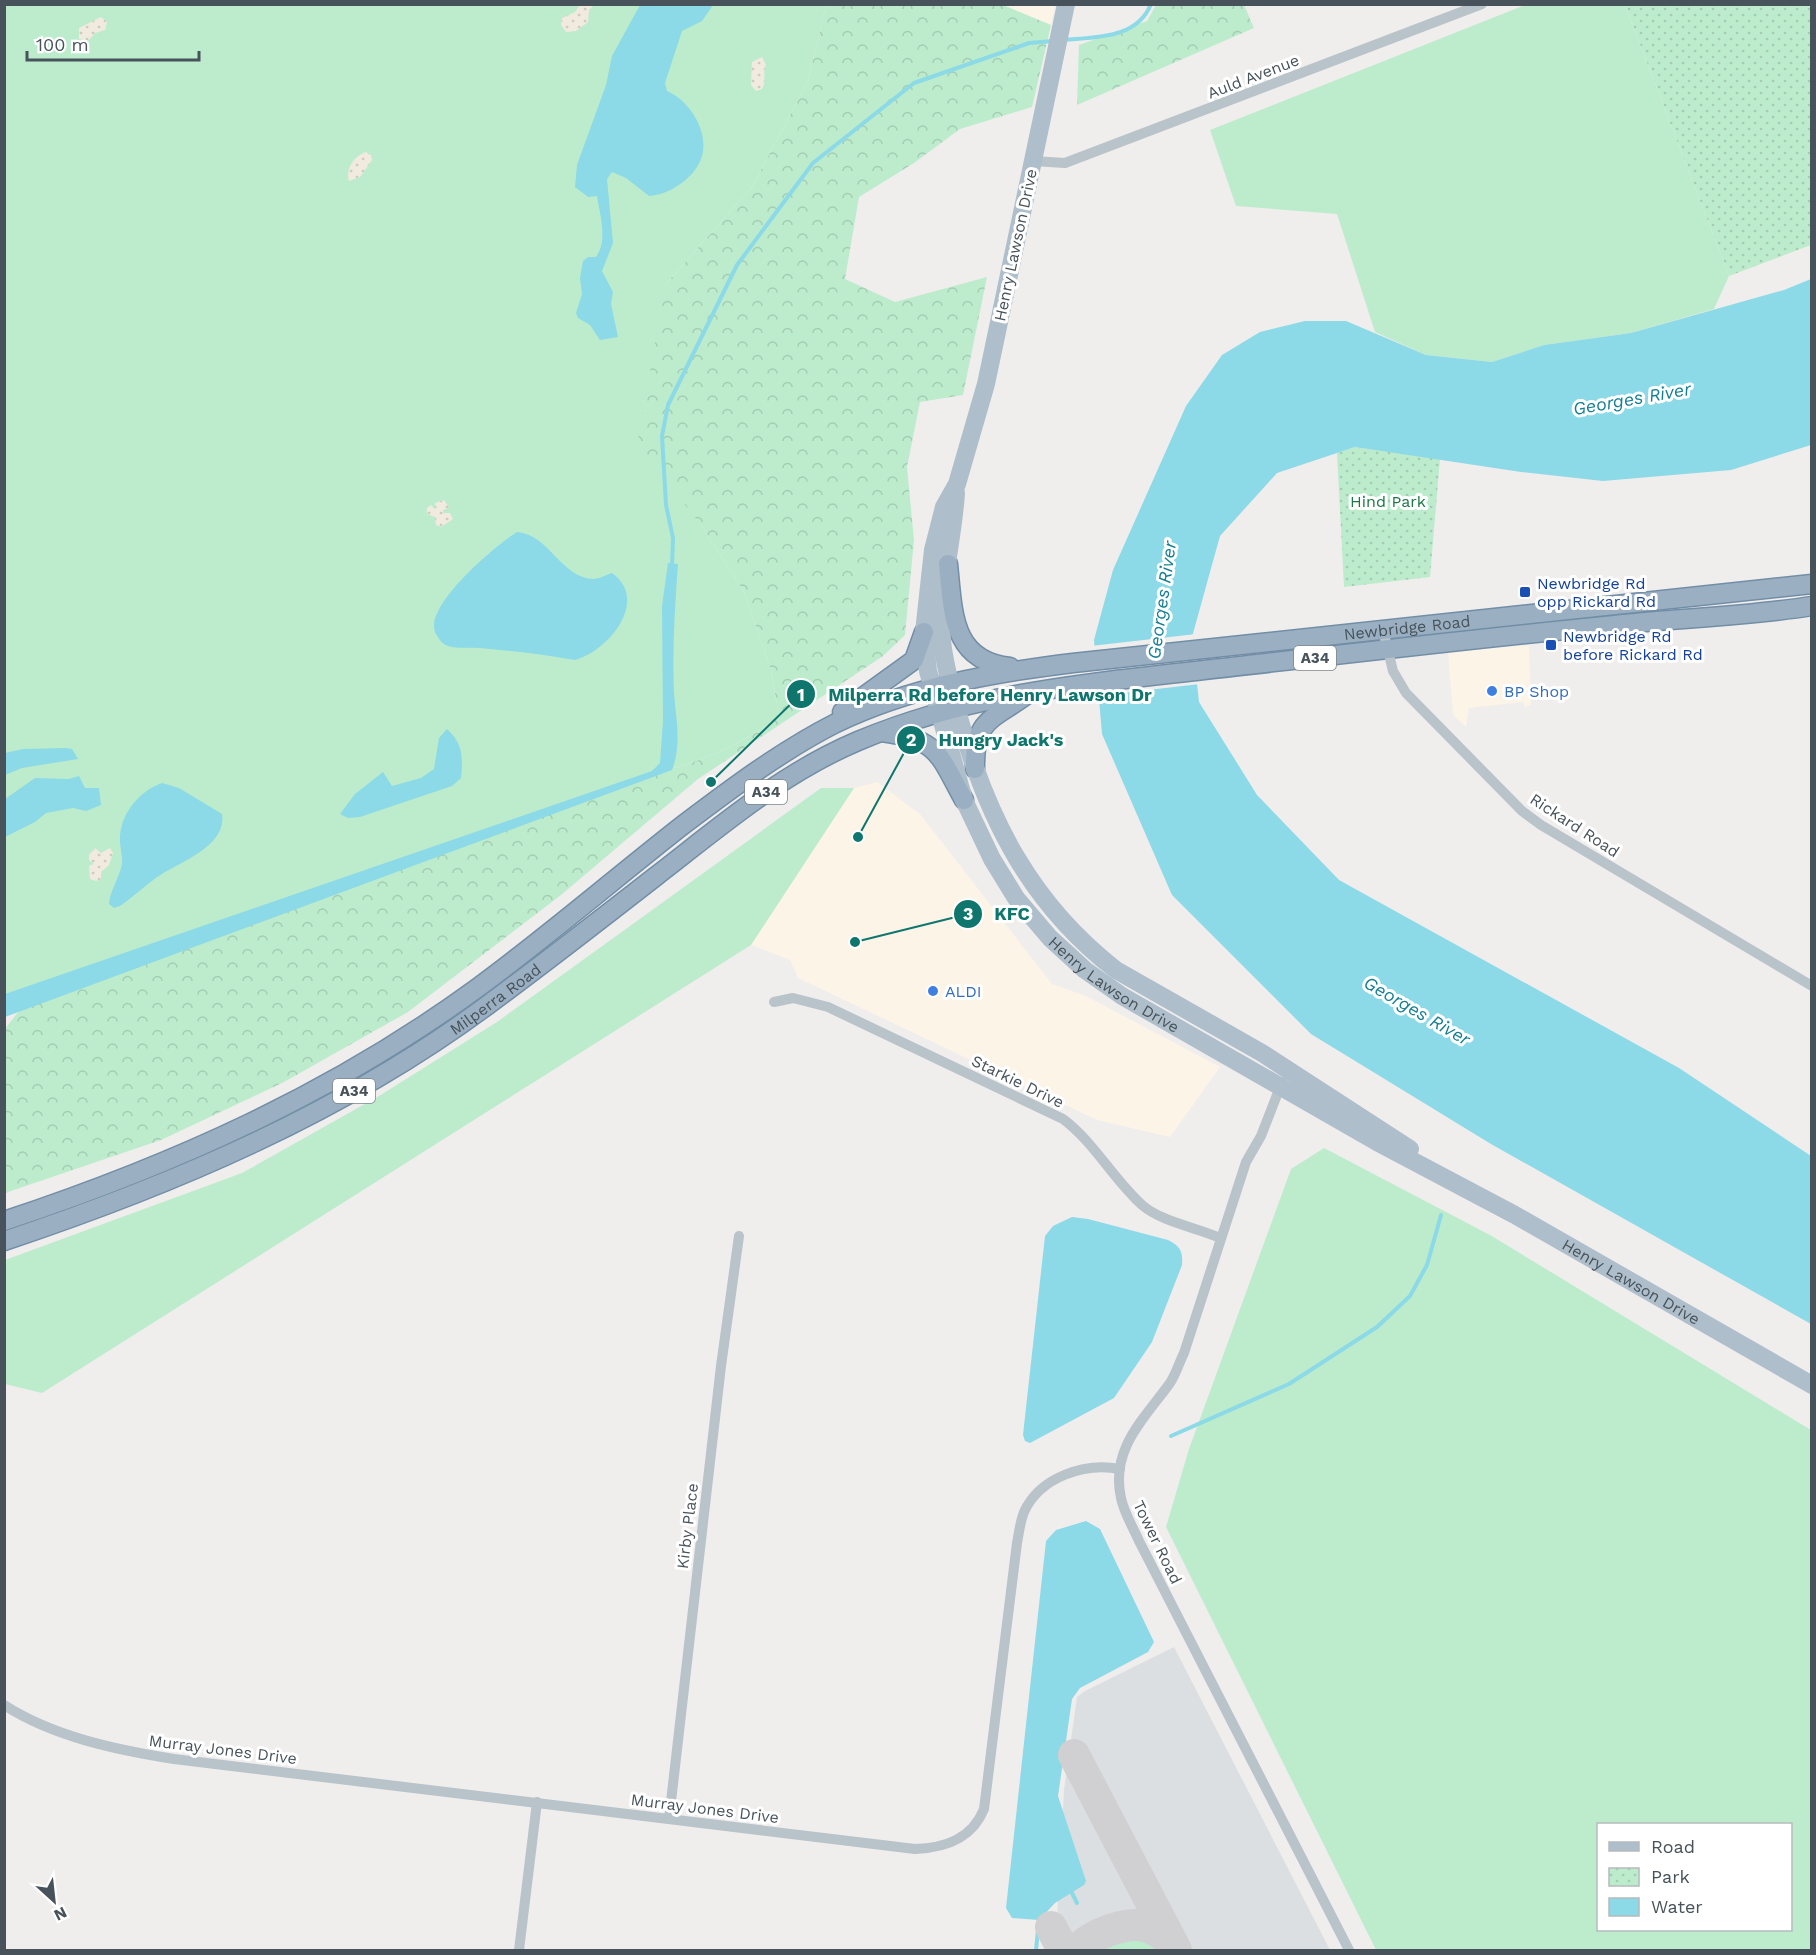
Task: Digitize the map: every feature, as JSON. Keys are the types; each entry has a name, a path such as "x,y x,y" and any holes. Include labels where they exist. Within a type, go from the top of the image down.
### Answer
{"highway":[{"path":"948,564 954,618 961,639 971,652 979,658 998,665 1034,668"},
{"name":"Newbridge Road","path":"941,685 1073,663 1812,584"},
{"name":"Newbridge Road","path":"948,708 1076,685 1389,649 1812,606"},
{"path":"789,750 909,665 917,655 924,632"},
{"name":"Milperra Road","path":"4,1221 128,1177 226,1137 296,1102 369,1059 476,989 734,785 838,722 941,685"},
{"path":"975,769 976,738 984,724 1032,692"},
{"name":"Milperra Road","path":"4,1241 136,1194 211,1163 351,1093 427,1047 486,1007 781,782 828,755 880,732 948,708"},
{"path":"880,732 910,736 929,745 964,800"}],"main road":[{"name":"Henry Lawson Drive","path":"1065,7 986,384 957,484 942,619 941,685 948,708 987,802 1009,847 1032,883 1061,919 1095,953 1144,988 1284,1077"},
{"name":"Henry Lawson Drive","path":"941,685 927,671 924,632 933,550 944,507 957,484"},
{"name":"Henry Lawson Drive","path":"948,708 964,800 992,859 1016,898 1066,953 1122,996 1387,1131 1450,1178 1812,1385"}],"street":[{"name":"Auld Avenue","path":"1033,161 1065,163 1482,4"},
{"name":"Rickard Road","path":"1383,630 1393,671 1406,693 1522,811 1812,986"},
{"name":"Starkie Drive","path":"774,1002 793,998 828,1007 1063,1119 1076,1129 1142,1205 1170,1219 1220,1238"},
{"name":"Tower Road","path":"1284,1077 1261,1136 1246,1161 1184,1353 1171,1381 1141,1417 1133,1431 1120,1469 1119,1491 1125,1512 1349,1950"},
{"name":"Kirby Place","path":"669,1818 721,1366 739,1236"},
{"name":"Murray Jones Drive","path":"4,1705 49,1727 132,1752 915,1849 943,1847 969,1833 981,1816 987,1797 1017,1544 1025,1510 1045,1487 1081,1469 1100,1466 1120,1469"},
{"path":"519,1950 537,1802"}],"shaded area":[{"path":"1003,5 1055,5 1051,25"},
{"path":"1529,645 1531,705 1525,707 1523,702 1469,708 1466,727 1453,715 1448,652"},
{"path":"877,782 920,814 1052,984 1086,996 1220,1067 1170,1137 1097,1120 798,978 790,960 751,945 854,788"},
{"path":"1174,1647 1330,1950 1044,1950 1049,1922 1057,1919 1064,1790 1077,1697"}],"green space":[{"path":"4,5 826,5 808,81 752,187 665,285 701,525 744,592 771,670 779,717 739,742 697,761 5,999"},
{"path":"826,5 1003,5 1051,25 1032,107 960,129 914,163 859,197 845,279 895,302 987,277 963,395 920,402 907,467 914,540 905,635 883,656 698,779 561,895 408,1012 284,1082 161,1140 5,1193 4,1030 37,988 697,761 739,742 779,717 771,670 744,592 701,525 637,444 665,285 752,187 808,81"},
{"path":"1156,5 1244,5 1254,28 1077,105 1079,45 1147,21"},
{"path":"1525,5 1625,5 1729,276 1714,309 1631,333 1544,345 1492,362 1426,355 1375,332 1337,214 1236,206 1210,130"},
{"path":"1625,5 1811,5 1811,245 1729,276"},
{"name":"Hind Park","path":"1355,447 1440,459 1430,577 1344,587 1337,453"},
{"path":"821,788 854,788 751,945 42,1393 5,1384 5,1260 242,1173 379,1096 497,1022"},
{"path":"1324,1148 1490,1235 1811,1430 1811,1950 1376,1950 1166,1527 1189,1449 1291,1169"},
{"path":"1129,1931 1149,1937 1161,1950 1089,1950 1095,1944"}],"sand":[{"path":"580,5 594,5 589,10 588,22 576,31 566,32 561,25 562,18 575,12"},
{"path":"101,17 107,22 105,30 95,33 88,41 79,39 79,28"},
{"path":"762,57 766,65 764,83 762,89 756,91 751,85 752,62"},
{"path":"366,152 371,155 372,160 360,177 349,181 349,168 358,157"},
{"path":"444,500 449,508 443,510 443,513 450,513 453,519 441,527 436,525 435,517 427,514 427,508 431,505 435,509 435,503"},
{"path":"95,848 101,853 110,848 113,853 109,865 101,872 101,879 96,881 90,879 89,866 94,864 89,860 89,855"}],"water":[{"path":"640,5 713,5 702,21 682,31 665,83 667,91 683,101 700,127 703,137 702,156 688,178 681,184 657,195 649,196 626,178 612,172 607,179 613,243 602,271 613,292 611,304 618,337 600,340 590,325 578,318 576,313 582,294 580,278 583,261 588,257 596,257 602,243 597,196 588,197 575,187 577,165 606,85 612,56"},
{"name":"Georges River","path":"1811,279 1811,445 1731,470 1603,481 1521,472 1355,447 1277,473 1220,536 1192,637 1199,702 1257,795 1339,880 1679,1068 1811,1156 1811,1324 1491,1144 1311,1034 1172,895 1102,734 1094,640 1113,570 1186,406 1222,355 1260,332 1305,321 1346,321 1426,355 1492,362 1544,345 1631,333 1784,290"},
{"path":"517,532 538,540 563,564 582,577 595,579 612,573 623,584 627,597 626,610 620,623 612,636 588,655 575,660 480,648 452,647 442,643 436,634 434,623 439,609 450,594 478,563"},
{"path":"668,563 678,564 673,661 678,741 672,770 5,1017 5,994 652,771 660,763 663,721 662,606"},
{"path":"447,729 459,745 462,757 461,778 452,786 360,817 348,818 340,814 355,794 383,772 392,786 421,778 434,769 439,738"},
{"path":"23,749 72,749 78,759 22,768 5,775 5,753"},
{"path":"79,776 85,788 99,788 101,805 86,811 73,808 46,813 35,822 5,837 5,799 35,778 69,779"},
{"path":"162,783 179,788 222,814 222,825 218,835 202,851 157,878 114,908 109,904 122,864 120,841 123,822 138,798"},
{"path":"1072,1217 1168,1240 1180,1249 1182,1265 1152,1342 1114,1398 1030,1443 1025,1441 1023,1435 1045,1236 1053,1226"},
{"path":"1086,1521 1100,1529 1154,1642 1148,1652 1080,1688 1072,1699 1058,1796 1086,1881 1084,1885 1055,1903 1039,1920 1012,1918 1006,1908 1046,1541 1056,1530"}],"pier":[{"path":"1196,634 1200,684 1096,696 1091,646"}],"waterway":[{"path":"1064,40 1102,37 1126,30 1145,15 1151,4"},
{"path":"672,567 673,538 666,505 662,436 668,405 737,265 813,163 914,83 1029,43 1053,41"},
{"path":"1171,1436 1289,1384 1377,1327 1410,1296 1427,1265 1441,1215"},
{"path":"1072,1893 1077,1903"},
{"path":"1036,1950 1039,1920"}],"taxiway":[{"path":"1074,1755 1176,1950"},
{"path":"1078,1950 1100,1934 1129,1925 1155,1930 1172,1944"},
{"path":"1051,1927 1063,1950"}],"place":[{"name":"Newbridge Rd opp Rickard Rd","path":"1525,592"},
{"name":"Newbridge Rd before Rickard Rd","path":"1551,645"},
{"name":"BP Shop","path":"1492,691"},
{"name":"Milperra Rd before Henry Lawson Dr","path":"711,782"},
{"name":"Hungry Jack's","path":"858,837"},
{"name":"KFC","path":"855,942"},
{"name":"ALDI","path":"933,991"}]}
